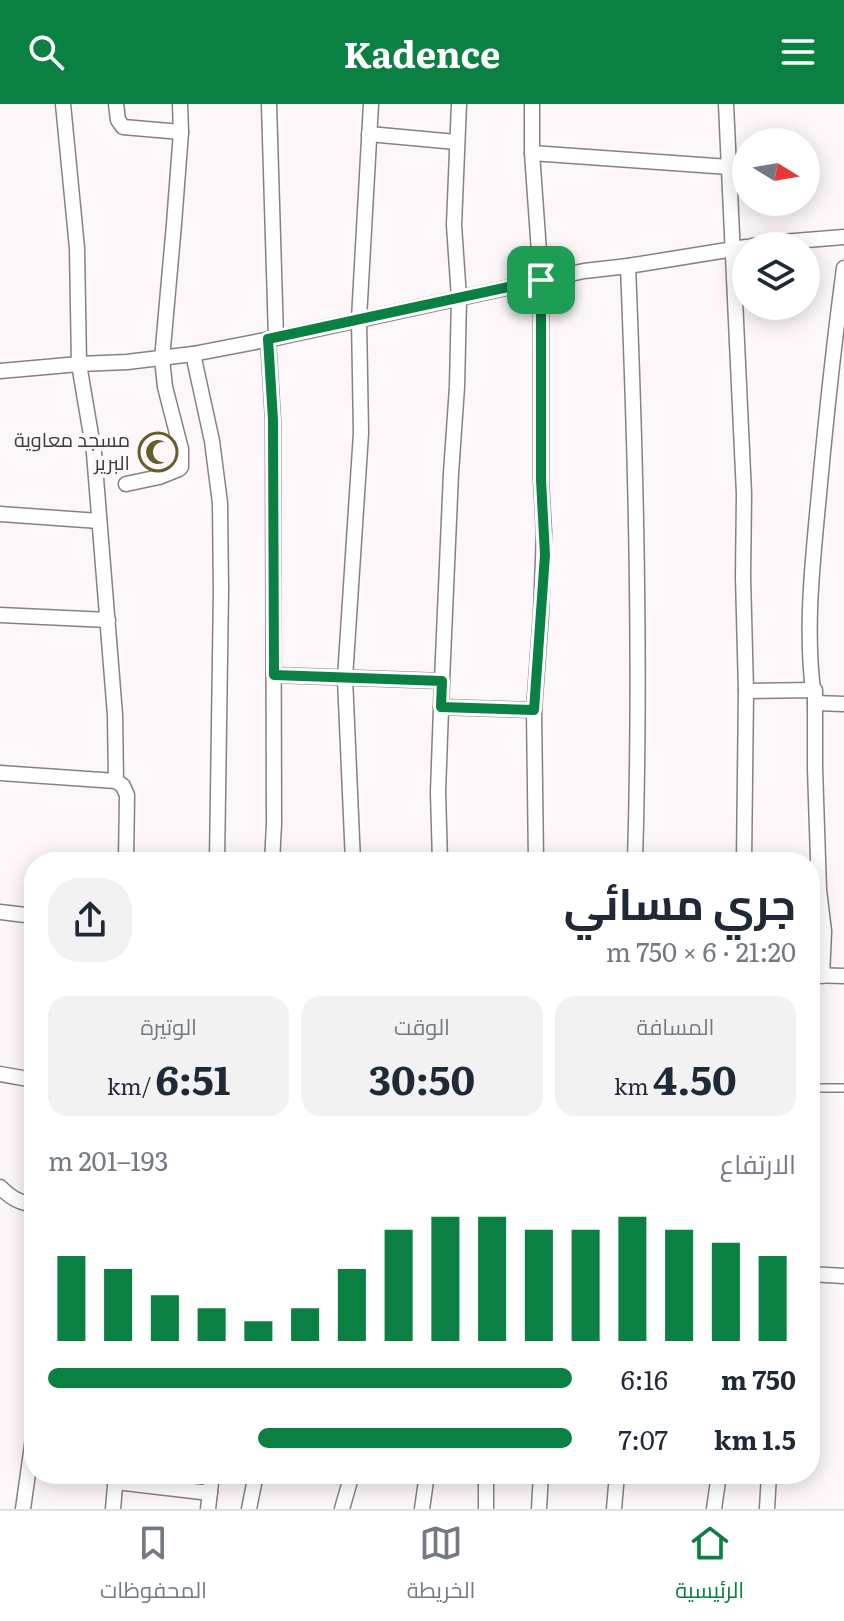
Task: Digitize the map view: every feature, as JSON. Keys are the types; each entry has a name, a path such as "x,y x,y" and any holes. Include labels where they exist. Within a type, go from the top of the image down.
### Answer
{"street":[{"path":"63,104 77,248 79,364 94,453 108,620 116,781"},
{"path":"116,104 118,120 123,127 181,132"},
{"path":"126,484 159,477 181,467 181,449 165,387 162,359 181,132 180,104"},
{"path":"269,104 273,420 272,852"},
{"path":"353,852 345,678 361,433 359,319 371,104"},
{"path":"440,852 441,707 457,387 459,298 454,225 459,104"},
{"path":"532,104 532,153 541,280 541,480 545,555 534,710 536,852"},
{"path":"726,104 729,167 738,232"},
{"path":"369,134 456,142"},
{"path":"532,153 729,167"},
{"path":"820,239 844,237"},
{"path":"0,371 193,354 584,271 732,249"},
{"path":"628,266 638,720 635,852"},
{"path":"818,852 814,697 809,661 812,569 831,366 844,268"},
{"path":"741,320 746,691 744,852"},
{"path":"193,354 212,441 220,503 217,852"},
{"path":"0,514 99,521"},
{"path":"0,615 108,620"},
{"path":"274,675 442,681"},
{"path":"746,691 814,697 844,704"},
{"path":"441,707 534,710"},
{"path":"0,773 116,781 123,786 127,795 126,852"},
{"path":"820,898 824,931 820,953"},
{"path":"0,912 24,915"},
{"path":"820,975 844,976"},
{"path":"0,1074 24,1078"},
{"path":"0,1187 10,1198 24,1204"},
{"path":"820,1275 844,1276"},
{"path":"23,1509 27,1484"},
{"path":"113,1509 115,1484"},
{"path":"154,1484 210,1493"},
{"path":"208,1509 211,1484"},
{"path":"249,1509 254,1484"},
{"path":"342,1509 349,1484"},
{"path":"422,1509 426,1484"},
{"path":"486,1484 486,1509"},
{"path":"539,1509 540,1484"},
{"path":"614,1509 616,1484"},
{"path":"714,1509 718,1484"},
{"path":"767,1509 768,1484"}],"lane":[{"path":"820,1088 844,1088"}],"place":[{"name":"مسجد معاوية البرير","path":"158,452"}],"route":[{"path":"541,280 541,480 545,555 534,710 441,707 442,681 274,675 273,420 268,339 541,280"}]}
